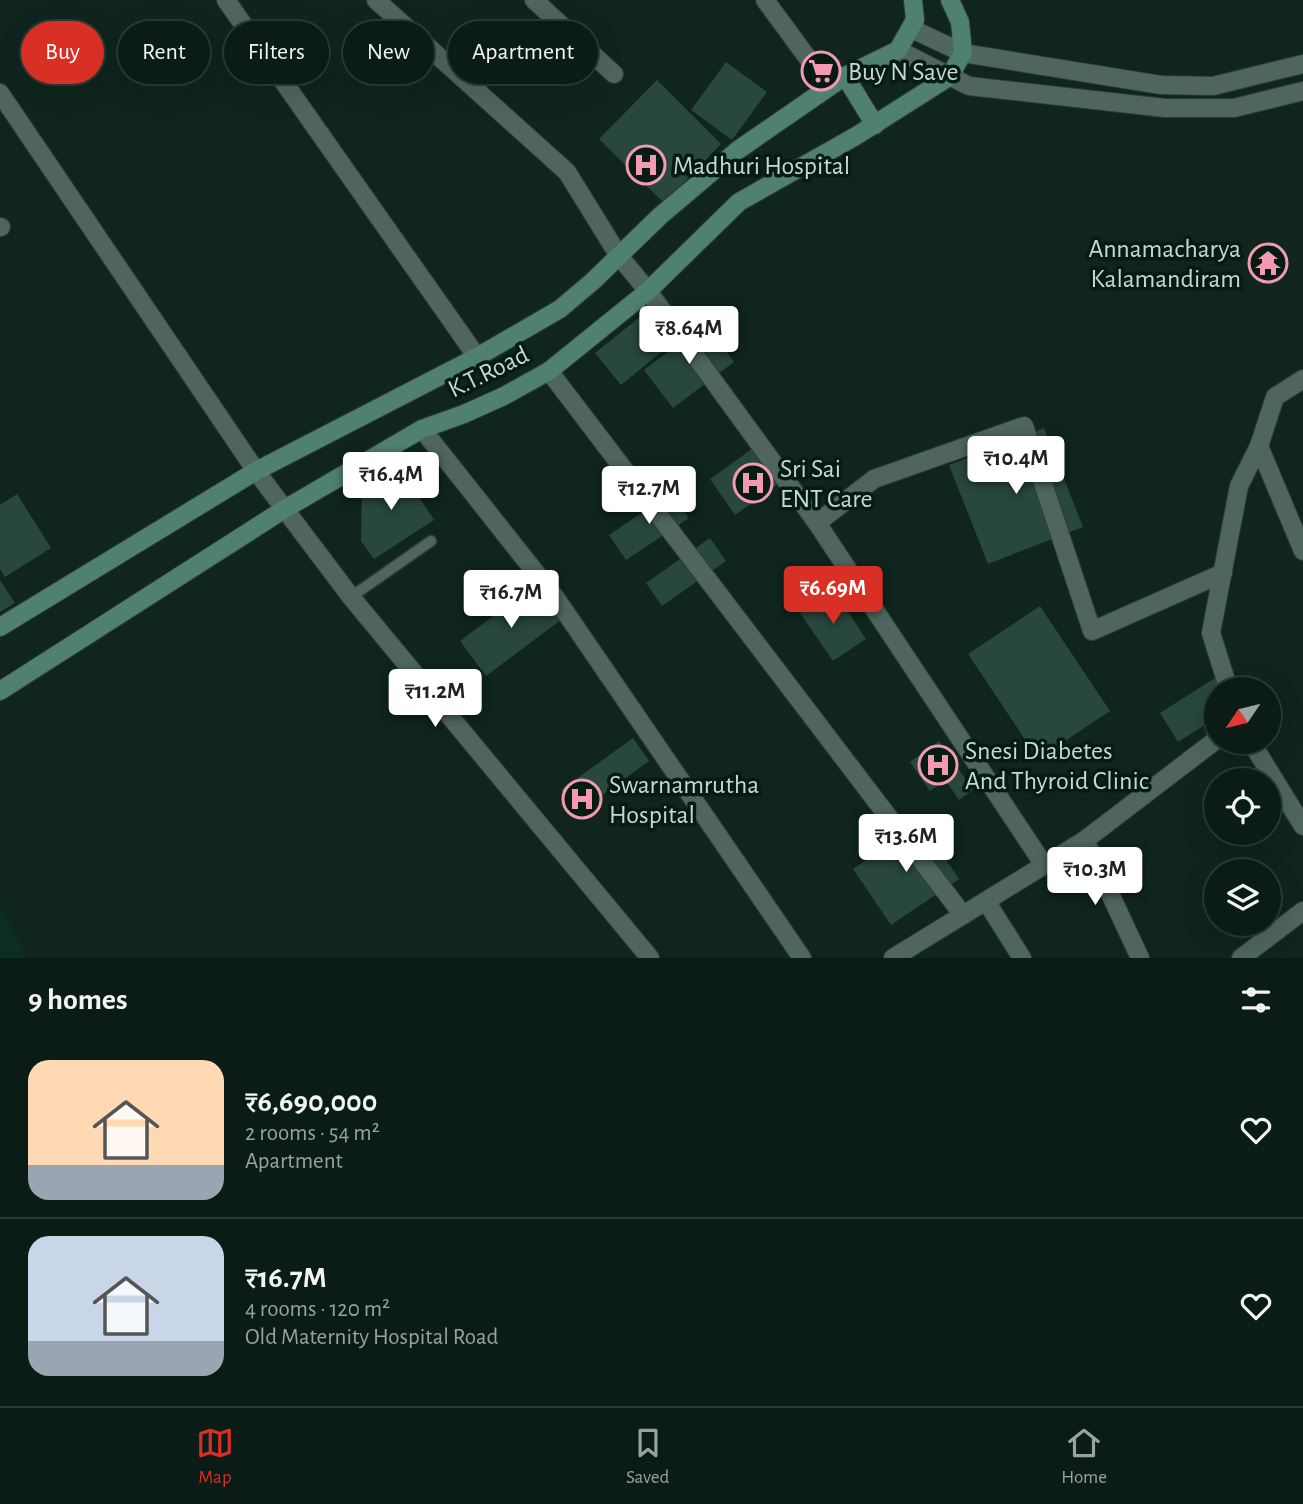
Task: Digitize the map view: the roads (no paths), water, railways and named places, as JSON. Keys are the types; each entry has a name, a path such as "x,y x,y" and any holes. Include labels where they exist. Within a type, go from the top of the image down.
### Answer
{"main road":[{"path":"898,50 915,20 913,0"},
{"path":"950,0 960,22 963,53"},
{"name":"K.T.Road","path":"0,627 256,471 477,357 560,309 660,216 738,150 845,76 898,50"},
{"name":"K.T.Road","path":"0,691 283,510 422,429 505,396 549,371 648,291 739,202 876,125 949,78 963,53"},
{"path":"845,76 876,125"}],"street":[{"path":"226,0 477,357"},
{"path":"376,0 568,172 619,256 648,291 817,523 1044,865"},
{"path":"534,0 614,74"},
{"path":"765,0 829,87"},
{"path":"912,29 963,53 1161,85 1213,86 1303,64"},
{"path":"898,50 969,86 1165,108 1234,108 1303,91"},
{"path":"0,93 283,510 351,597 650,958"},
{"path":"549,371 963,915"},
{"path":"1225,677 1211,634 1239,486 1259,446 1275,397 1303,379"},
{"path":"817,523 874,479 1024,426 1092,631 1223,573"},
{"path":"422,429 555,597 802,958"},
{"path":"1259,446 1303,551"},
{"path":"893,958 1085,840 1204,749"},
{"path":"1258,754 1303,826"},
{"path":"1085,840 1140,958"},
{"path":"986,901 1022,958"},
{"path":"1241,958 1303,911"}],"lane":[{"path":"351,597 431,541"}],"place":[{"name":"Buy N Save","path":"821,71"},
{"name":"Madhuri Hospital","path":"646,165"},
{"name":"Annamacharya Kalamandiram","path":"1268,263"},
{"name":"Sri Sai ENT Care","path":"753,483"},
{"name":"Snesi Diabetes And Thyroid Clinic","path":"938,765"},
{"name":"Swarnamrutha Hospital","path":"582,799"}]}
